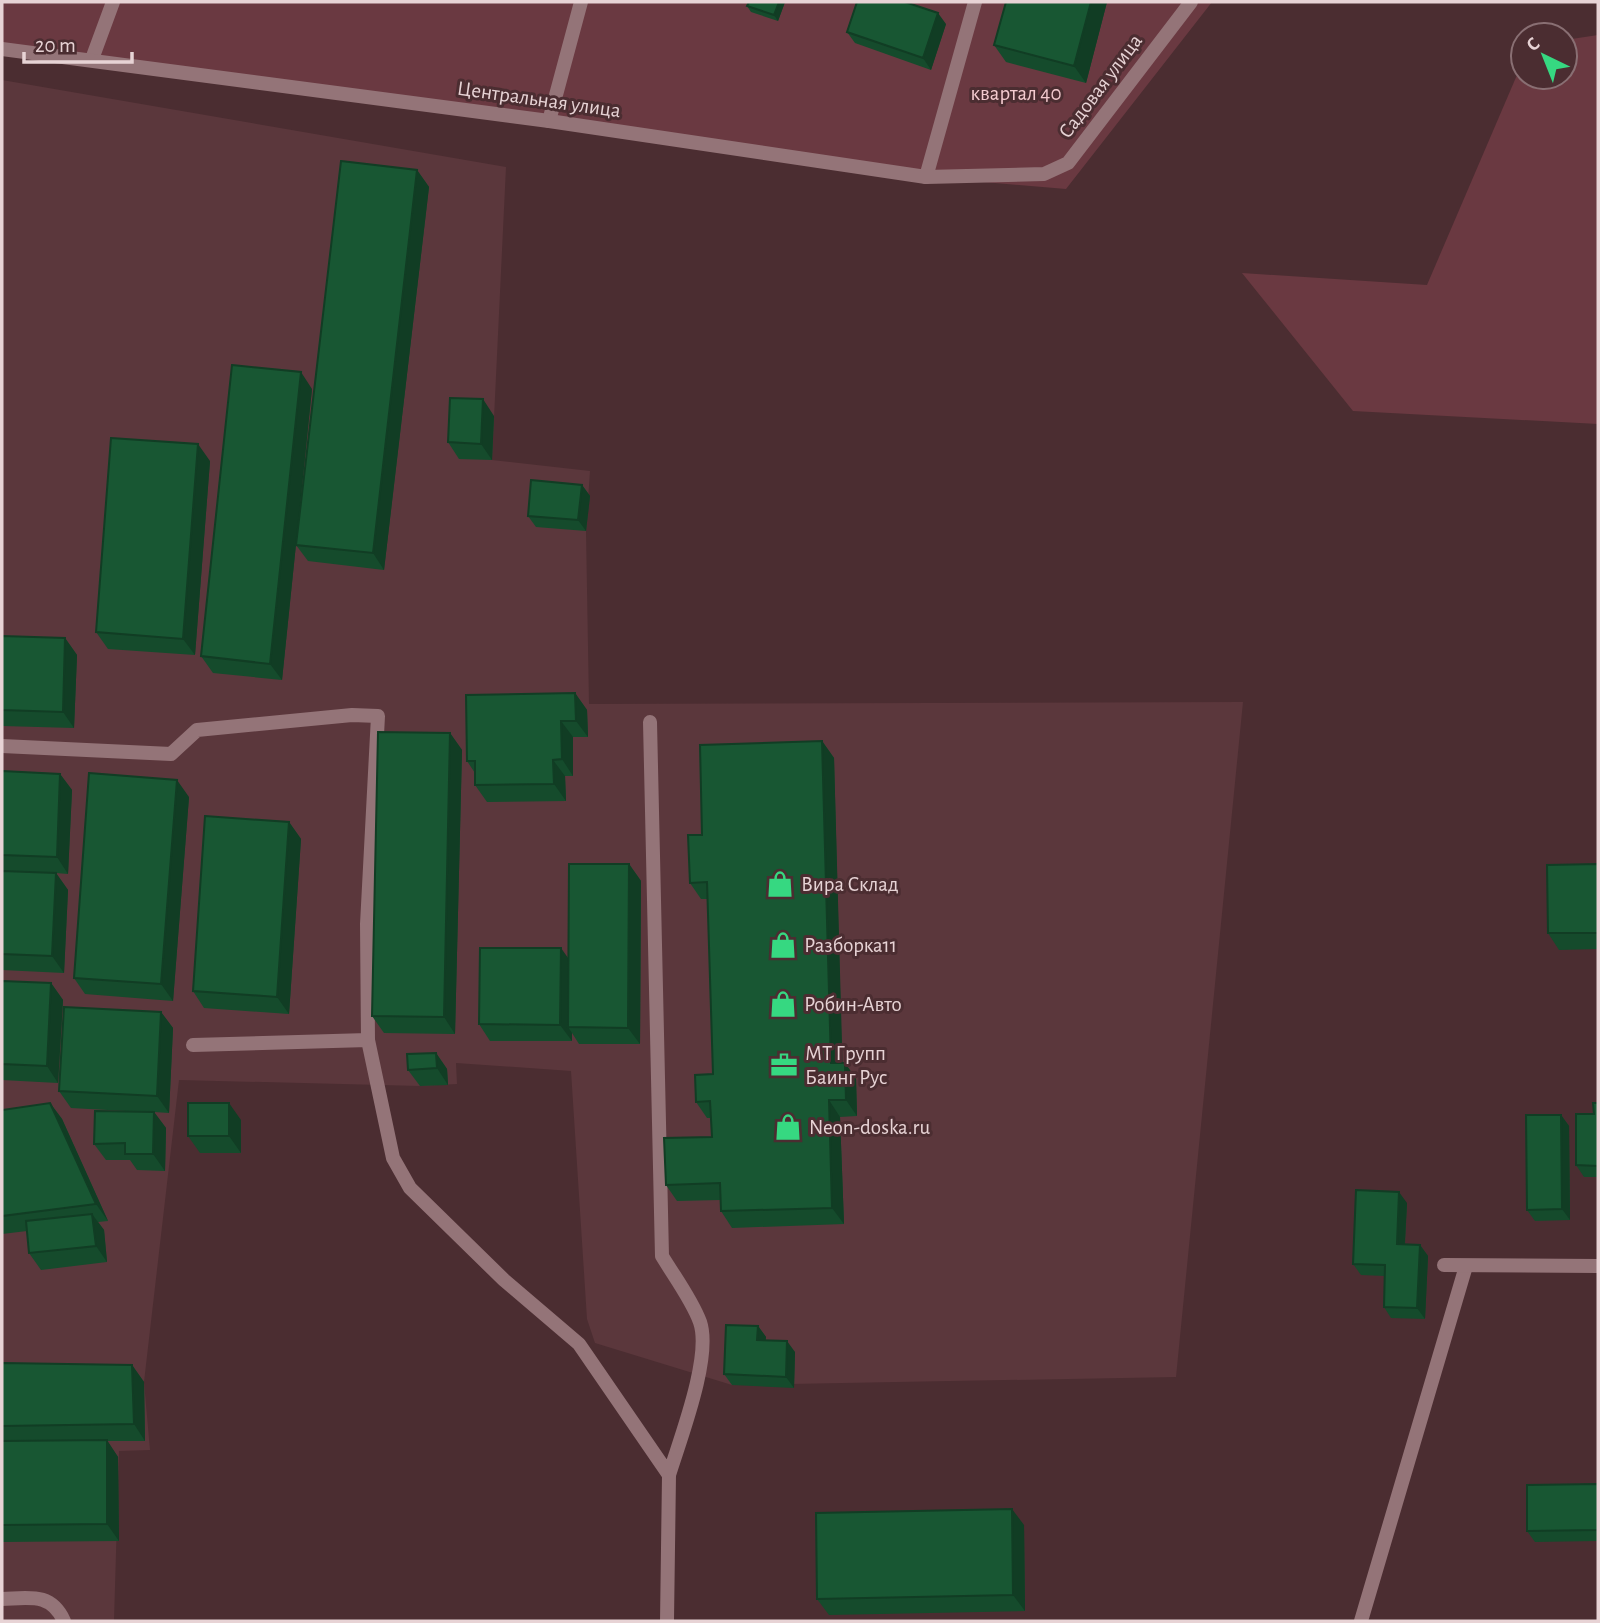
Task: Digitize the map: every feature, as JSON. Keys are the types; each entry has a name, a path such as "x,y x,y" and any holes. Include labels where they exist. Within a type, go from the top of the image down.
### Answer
{"street":[{"path":"92,59 113,2"},
{"path":"549,121 581,2"},
{"path":"926,177 975,2"},
{"name":"Садовая улица","path":"1069,163 1191,2"},
{"name":"Центральная улица","path":"2,49 549,121 926,177 1044,174 1069,163"},
{"path":"2,746 171,754 197,730 352,715 378,716 367,925 368,1040 393,1158 410,1188 503,1280 579,1344 669,1475"},
{"path":"650,722 662,1255 700,1321 703,1347 695,1392 669,1475 667,1621"},
{"path":"193,1045 368,1040"},
{"path":"1444,1265 1598,1266"},
{"path":"1361,1621 1465,1266"},
{"path":"2,1599 37,1598 59,1611 64,1621"}],"shaded area":[{"path":"2,80 506,167 492,460 590,471 586,531 589,704 1243,702 1176,1377 732,1385 595,1343 587,1319 571,1071 456,1063 457,1084 420,1086 179,1080 144,1382 150,1450 119,1451 114,1621 2,1621"}],"green space":[{"name":"квартал 40","path":"2,2 1212,2 1066,189 926,177 2,49"},
{"path":"1598,35 1598,424 1353,411 1242,273 1427,285 1510,91 1579,91 1579,38"}],"building":[{"path":"749,2 779,2 774,15 747,6"},
{"path":"857,2 905,2 938,13 923,58 847,32"},
{"path":"1006,2 1091,2 1074,66 994,45"},
{"path":"341,161 417,170 373,553 296,545"},
{"path":"232,365 301,372 270,664 201,656"},
{"path":"450,398 483,399 481,444 448,442"},
{"path":"111,438 198,444 183,639 96,632"},
{"path":"531,480 582,485 578,520 528,516"},
{"path":"2,636 65,638 63,712 2,710"},
{"path":"575,693 576,721 561,721 562,759 553,760 554,784 475,785 475,761 467,761 466,695"},
{"path":"378,732 450,733 444,1017 372,1016"},
{"path":"822,741 831,1063 845,1063 846,1100 829,1100 832,1208 721,1211 720,1183 666,1185 664,1138 712,1137 710,1101 696,1102 695,1075 713,1074 707,882 690,883 688,835 702,835 700,745"},
{"path":"2,771 60,774 57,857 2,855"},
{"path":"89,773 177,780 161,984 74,978"},
{"path":"205,816 289,822 277,997 193,991"},
{"path":"569,864 629,864 628,1028 568,1027"},
{"path":"1598,864 1598,933 1548,933 1547,865"},
{"path":"2,871 56,873 52,956 2,954"},
{"path":"480,948 561,948 560,1025 479,1024"},
{"path":"2,981 51,983 47,1066 2,1064"},
{"path":"64,1007 161,1012 157,1096 59,1091"},
{"path":"436,1053 437,1068 408,1070 407,1054"},
{"path":"50,1103 96,1204 2,1216 2,1110"},
{"path":"188,1103 229,1103 229,1136 188,1136"},
{"path":"1593,1103 1598,1103 1598,1166 1576,1165 1576,1114 1594,1114"},
{"path":"95,1111 154,1112 153,1154 125,1154 125,1143 94,1144"},
{"path":"1526,1115 1561,1115 1562,1209 1527,1210"},
{"path":"1356,1190 1399,1192 1397,1244 1420,1245 1417,1308 1384,1307 1385,1265 1353,1264"},
{"path":"92,1214 96,1246 29,1253 26,1221"},
{"path":"726,1325 758,1326 757,1340 787,1341 786,1377 724,1374"},
{"path":"2,1363 132,1365 134,1424 2,1426"},
{"path":"107,1440 107,1524 2,1525 2,1441"},
{"path":"1598,1484 1598,1530 1527,1531 1527,1485"},
{"path":"1012,1509 1013,1595 817,1599 816,1513"}],"place":[{"name":"Вира Склад","path":"780,884"},
{"name":"Разборка11","path":"783,945"},
{"name":"Робин-Авто","path":"783,1004"},
{"name":"МТ Групп Баинг Рус","path":"784,1065"},
{"name":"Neon-doska.ru","path":"788,1127"}]}
